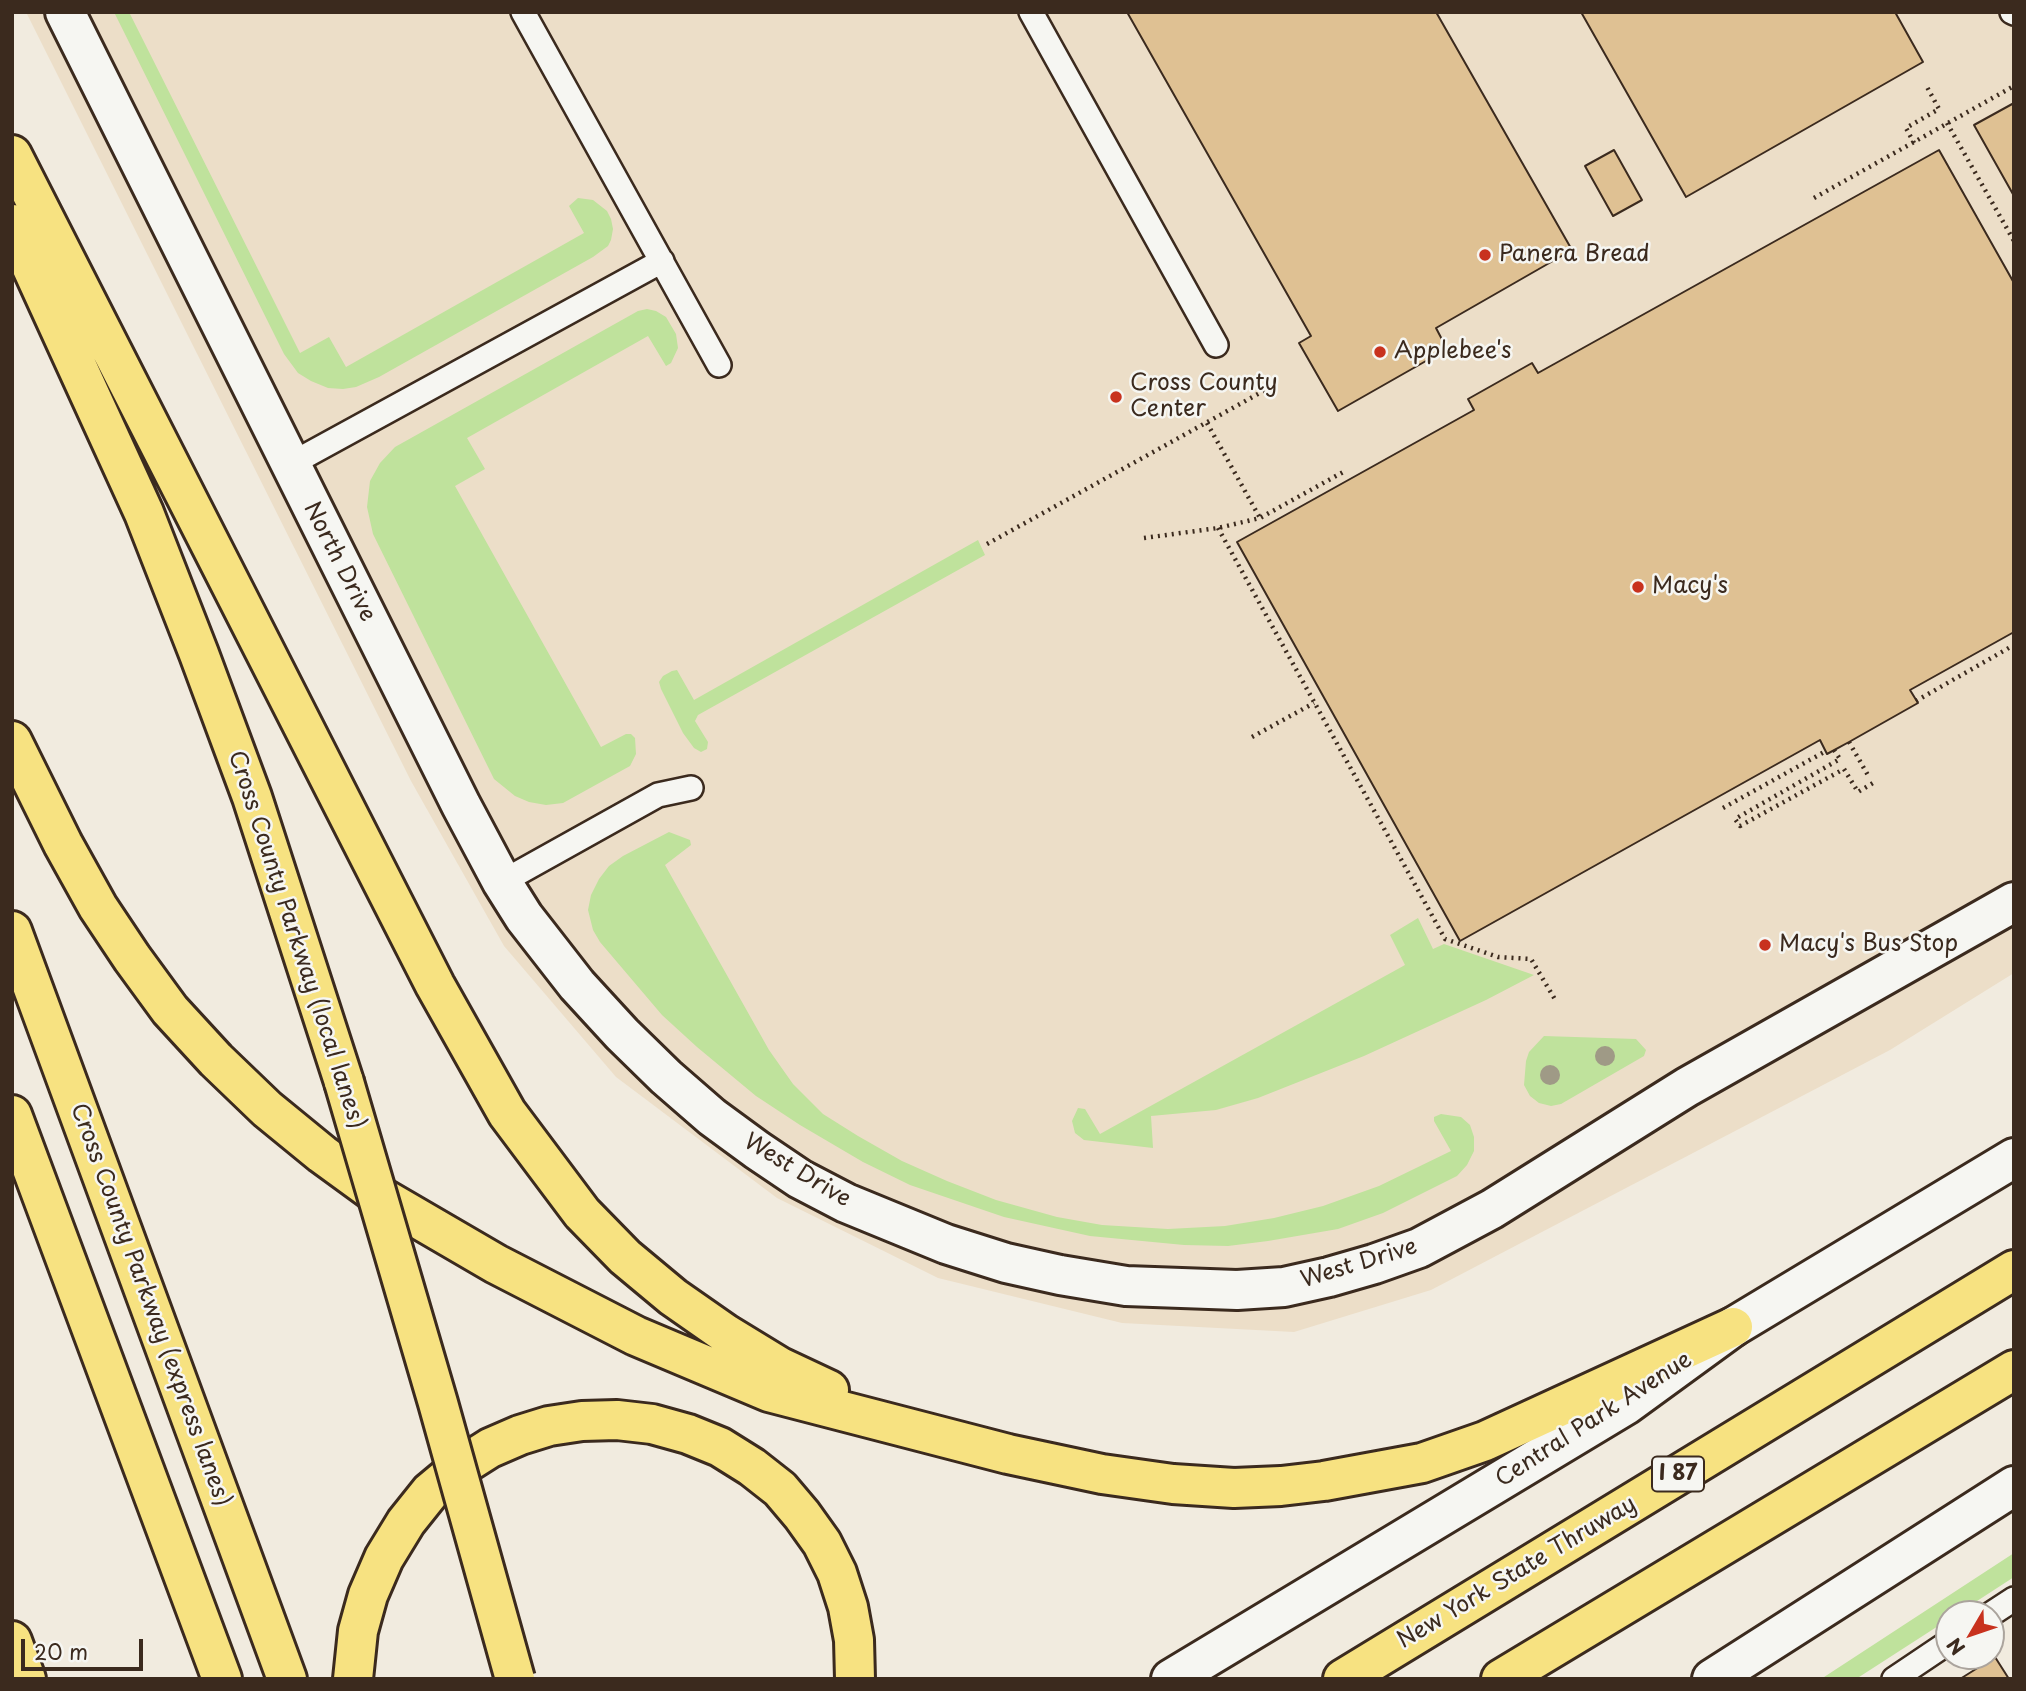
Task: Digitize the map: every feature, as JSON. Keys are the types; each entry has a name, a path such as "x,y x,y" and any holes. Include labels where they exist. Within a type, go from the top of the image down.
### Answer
{"highway":[{"path":"12,155 435,985 507,1113 543,1164 590,1222 625,1257 673,1297 780,1367 916,1430"},
{"name":"Cross County Parkway (local lanes)","path":"12,224 144,513 256,808 344,1082 438,1402 515,1679"},
{"path":"12,741 98,907 170,1010 267,1110 381,1197 496,1264 636,1336 769,1392 1008,1454 1102,1474 1173,1484 1234,1488 1324,1481 1422,1463 1485,1441 1733,1327"},
{"name":"Cross County Parkway (express lanes)","path":"12,931 288,1679"},
{"path":"12,1115 222,1679"},
{"name":"New York State Thruway","path":"1343,1679 2014,1270"},
{"path":"1501,1679 2014,1370"},
{"path":"353,1679 358,1631 368,1595 384,1558 406,1522 430,1492 460,1467 490,1448 549,1426 582,1420 652,1424 688,1434 720,1447 780,1489 816,1534 837,1573 848,1607 854,1640 855,1679"},
{"path":"12,1641 26,1679"}],"street":[{"name":"North Drive","path":"65,12 289,465 502,882 550,953 622,1034 666,1077"},
{"name":"West Drive","path":"666,1077 723,1125 800,1179 846,1203 946,1244 1027,1268 1126,1286 1237,1290 1283,1287 1374,1264 1419,1248 1444,1235 1524,1190 1687,1087 2014,902"},
{"name":"Central Park Avenue","path":"1171,1679 1626,1405 1733,1327 2014,1158"},
{"path":"1712,1679 2014,1486"}],"lane":[{"path":"523,12 719,365"},
{"path":"1031,12 1216,345"},
{"path":"289,465 662,261"},
{"path":"502,882 658,795 691,788"},
{"path":"1894,1679 1935,1651"}],"path":[{"path":"1814,198 2014,86"},
{"path":"1914,143 1906,128 1939,109 1927,87"},
{"path":"1947,123 2014,240"},
{"path":"987,544 1267,389"},
{"path":"1207,423 1260,518"},
{"path":"1143,538 1219,528 1260,518 1345,471"},
{"path":"1219,528 1445,939 1498,957 1531,959 1556,1000"},
{"path":"1916,701 2014,645"},
{"path":"1252,737 1314,703"},
{"path":"1849,742 1869,777"},
{"path":"1834,750 1840,758 1735,819 1740,825 1844,769 1858,792 1873,783"},
{"path":"1723,808 1826,751"}],"shaded area":[{"name":"Cross County Center","path":"26,12 2014,12 2014,973 1890,1050 1431,1290 1294,1332 1122,1323 938,1278 777,1198 616,1077 504,946 411,781"}],"green space":[{"path":"114,12 129,12 300,353 329,337 346,367 584,233 569,206 578,198 593,200 607,211 613,229 611,240 608,246 593,257 379,377 356,387 343,389 328,388 311,381 298,373 284,354"},
{"path":"647,309 666,317 676,334 678,348 671,363 666,366 648,336 467,438 485,469 455,486 601,747 626,734 635,738 636,754 630,766 563,803 546,805 529,802 515,796 494,779 373,534 367,507 370,481 380,463 395,447 638,311"},
{"path":"978,540 985,555 698,715 695,721 708,742 707,749 701,752 694,748 683,733 661,689 659,682 663,676 677,670 694,700"},
{"path":"669,832 690,840 691,845 665,865 769,1050 793,1084 823,1114 902,1161 947,1181 996,1200 1057,1217 1102,1225 1168,1229 1225,1226 1323,1206 1379,1186 1451,1151 1434,1121 1434,1117 1441,1114 1461,1117 1470,1125 1474,1137 1474,1151 1457,1176 1383,1213 1338,1229 1228,1246 1184,1245 1090,1236 1004,1217 910,1185 863,1162 756,1096 662,1015 600,942 593,930 588,910 591,895 599,879 609,866 623,856"},
{"path":"1418,918 1433,949 1444,944 1534,975 1364,1056 1258,1098 1216,1110 1151,1116 1153,1148 1084,1140 1075,1133 1072,1121 1078,1108 1085,1109 1100,1134 1405,965 1390,935"},
{"path":"1544,1036 1636,1039 1646,1050 1644,1056 1561,1104 1551,1106 1539,1103 1530,1096 1524,1085 1529,1052"},
{"path":"2014,1553 2014,1577 1979,1600 1942,1600"},
{"path":"1935,1605 1935,1628 1856,1679 1821,1679"}],"building":[{"path":"1127,12 1436,12 1572,250 1436,328 1447,349 1338,411 1299,343 1311,336"},
{"path":"1581,12 1895,12 1923,62 1686,197"},
{"path":"2014,103 2014,196 1974,125"},
{"path":"1614,150 1642,200 1613,216 1585,166"},
{"name":"Macy's","path":"1939,150 2014,283 2014,632 1910,690 1918,703 1849,742 1827,754 1820,740 1460,941 1237,542 1474,410 1468,399 1532,363 1538,373"},
{"path":"1974,1670 2003,1670 2009,1679 1960,1679"}],"place":[{"name":"Panera Bread","path":"1485,255"},
{"name":"Applebee's","path":"1380,352"},
{"name":"Cross County Center","path":"1116,397"},
{"name":"Macy's","path":"1638,587"},
{"name":"Macy's Bus Stop","path":"1765,945"}]}
